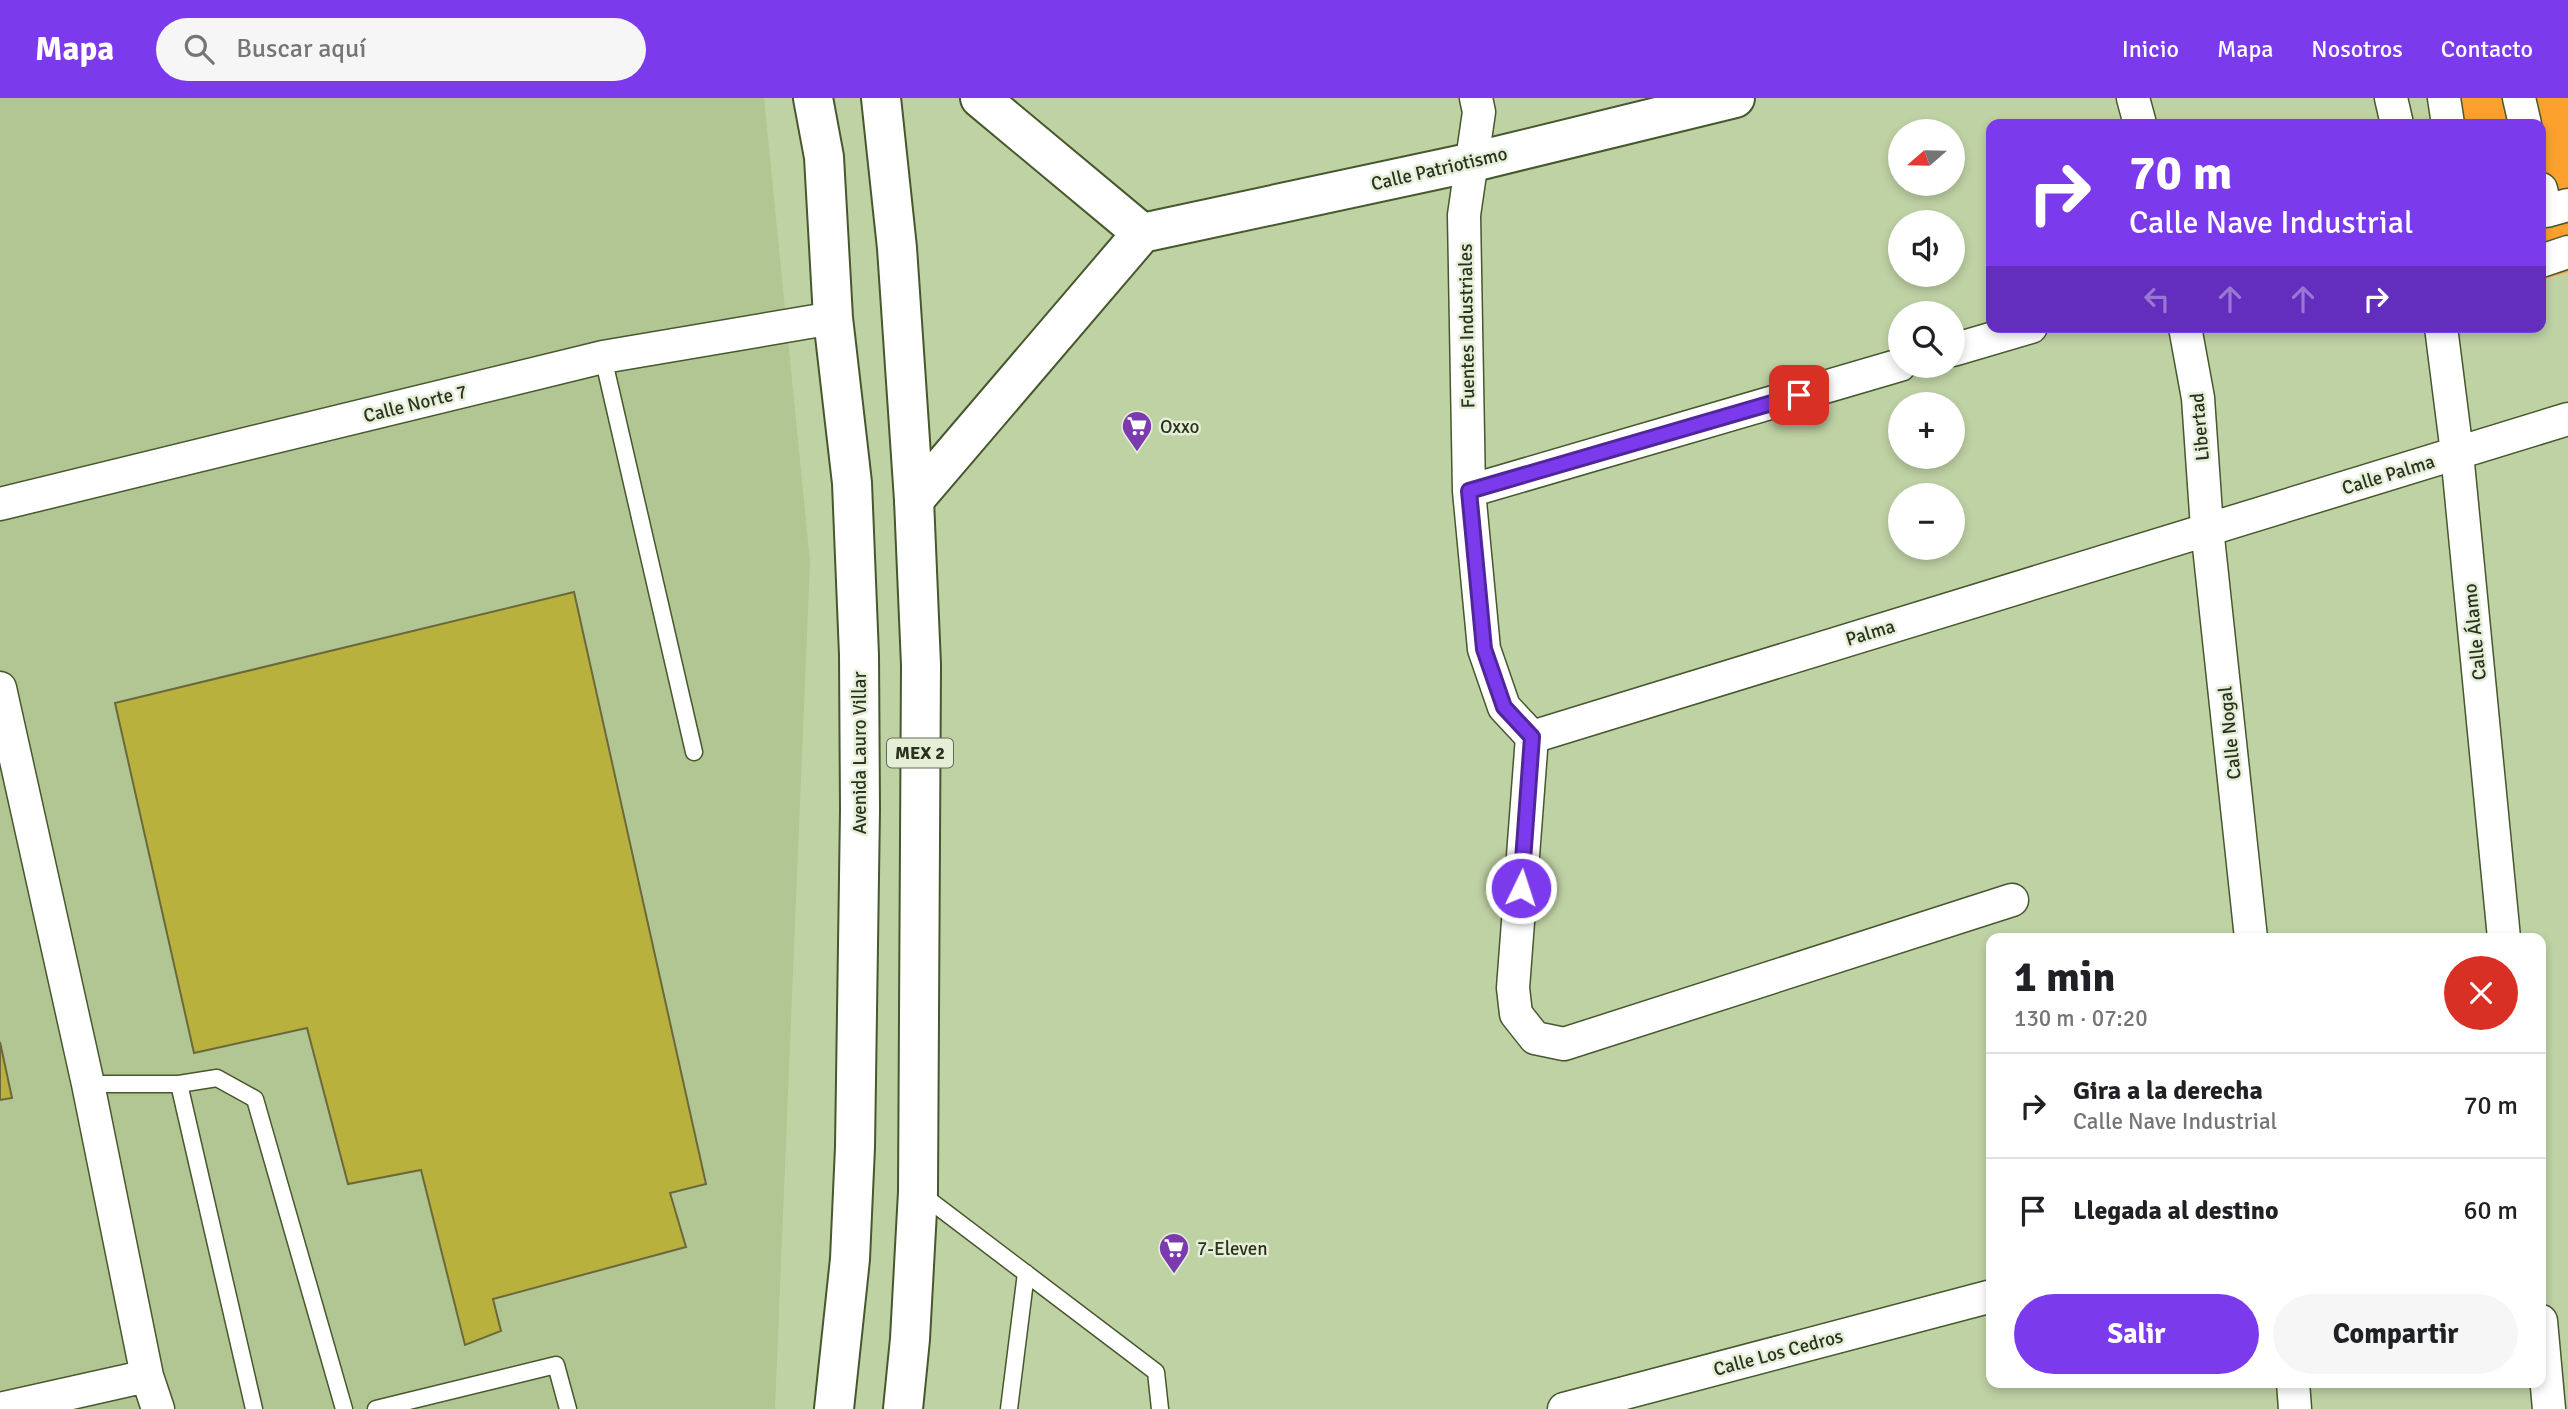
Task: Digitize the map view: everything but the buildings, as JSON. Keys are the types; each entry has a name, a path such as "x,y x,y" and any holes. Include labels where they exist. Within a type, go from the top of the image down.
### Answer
{"main road":[{"name":"Avenida Lauro Villar","path":"813,98 824,157 833,318 852,482 859,655 860,797 855,1147 850,1259 834,1409"},
{"name":"MEX 2","path":"881,98 897,248 914,500 921,665 918,1192 910,1339 903,1409"},
{"path":"914,500 1142,233 980,98"},
{"name":"Calle Patriotismo","path":"1142,233 1472,162 1735,98"}],"street":[{"name":"Fuentes Industriales","path":"1476,98 1479,113 1464,215 1469,491 1484,649 1504,707 1532,737"},
{"path":"2133,98 2139,119"},
{"path":"2391,98 2396,119"},
{"path":"2444,98 2447,119"},
{"path":"2519,98 2524,119"},
{"path":"2546,211 2568,205"},
{"path":"2546,259 2568,252"},
{"name":"Calle Norte 7","path":"0,503 603,357 833,318"},
{"path":"1965,346 2011,333"},
{"name":"Libertad","path":"2186,333 2198,398 2207,528"},
{"name":"Calle Álamo","path":"2442,333 2457,453 2504,933"},
{"path":"1469,491 1888,369"},
{"name":"Calle Palma","path":"2207,528 2568,419"},
{"name":"Palma","path":"1532,737 2207,528"},
{"name":"Calle Nogal","path":"2207,528 2250,933"},
{"path":"0,688 88,1084 147,1376 158,1409"},
{"path":"1532,737 1513,988 1516,1014 1535,1038 1564,1044 2012,900"},
{"name":"Calle Los Cedros","path":"1564,1409 1986,1298"},
{"path":"2546,1370 2550,1409"},
{"path":"0,1409 147,1376"},
{"path":"2292,1388 2294,1409"}],"lane":[{"path":"603,357 694,752"},
{"path":"88,1084 179,1084 217,1078 255,1099 344,1409"},
{"path":"179,1084 254,1409"},
{"path":"918,1192 1156,1372 1160,1409"},
{"path":"1009,1409 1026,1273"},
{"path":"376,1409 556,1365 568,1409"}],"shaded area":[{"path":"0,98 764,98 810,561 775,1409 0,1409"},
{"path":"2435,98 2568,98 2568,272 2546,279 2546,119 2438,119"}],"place":[{"name":"Oxxo","path":"1137,453"},
{"name":"7-Eleven","path":"1174,1275"}],"route":[{"path":"1521,888 1532,737 1504,707 1484,649 1469,491 1799,395"}]}
